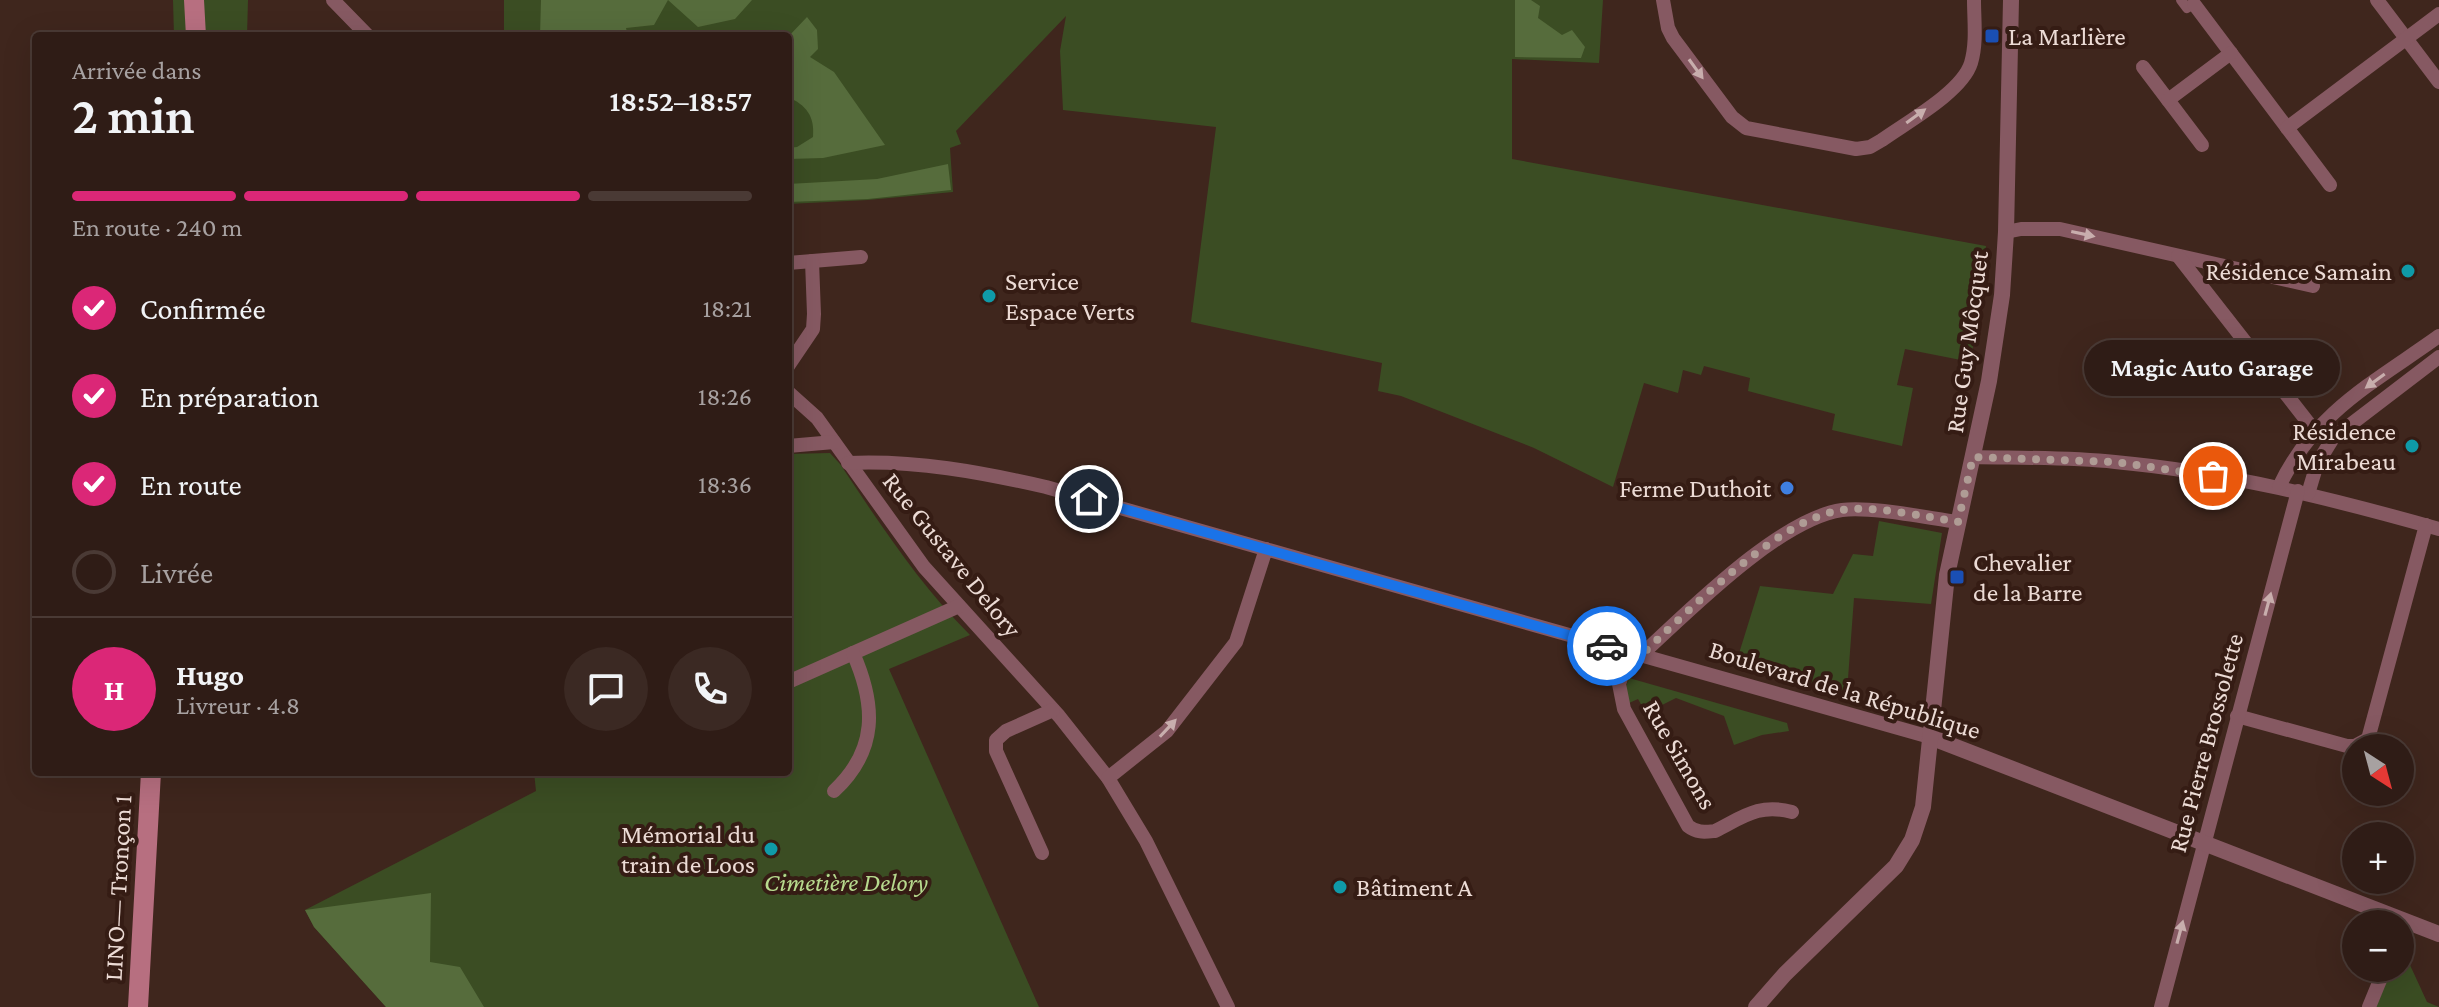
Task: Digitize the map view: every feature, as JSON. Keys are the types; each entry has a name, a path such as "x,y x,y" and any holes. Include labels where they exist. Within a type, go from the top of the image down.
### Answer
{"main road":[{"path":"194,0 196,32"},
{"name":"LINO— Tronçon 1","path":"138,1007 151,776"}],"street":[{"path":"333,0 364,32"},
{"path":"1663,0 1673,38 1738,123 1756,132 1856,149 1870,147 1882,140 1965,77 1973,50 1974,0"},
{"name":"Rue Guy Môcquet","path":"1756,1007 1902,857 1916,831 1923,807 1945,593 1995,346 2006,232 2011,0"},
{"path":"2377,0 2439,82"},
{"path":"2188,2 2231,53 2330,185"},
{"path":"2287,128 2439,14"},
{"path":"2168,100 2231,53"},
{"path":"2143,67 2202,145"},
{"path":"2006,232 2060,229 2313,286"},
{"path":"2178,256 2314,430"},
{"path":"792,263 861,257"},
{"path":"792,360 813,329 812,261"},
{"path":"2279,487 2314,430 2439,336"},
{"name":"Rue Pierre Brossolette","path":"2161,1007 2237,716 2303,493 2333,438 2439,357"},
{"name":"Rue Gustave Delory","path":"792,395 823,425 917,559 1053,710 1108,778 1146,841 1228,1007"},
{"path":"792,446 834,442"},
{"path":"1973,457 2115,462 2279,487 2433,527 2368,739 2355,746 2347,746 2237,716"},
{"name":"Boulevard de la République","path":"848,463 918,464 982,473 1046,487 1930,737 2204,842 2364,910"},
{"path":"1635,653 1747,560 1788,533 1820,517 1838,510 1858,509 1958,522"},
{"path":"1108,778 1167,731 1236,642 1266,549"},
{"path":"792,680 959,606"},
{"path":"834,791 855,767 868,734 870,712 867,691 853,653"},
{"name":"Rue Simons","path":"1635,653 1619,684 1624,709 1688,826 1699,832 1707,832 1761,809 1778,808 1792,812"},
{"path":"1042,853 996,751 996,740 1006,731 1053,710"},
{"name":"Boulevard de la République","path":"2414,929 2439,934"},
{"path":"2369,1007 2379,982"}],"green space":[{"path":"173,0 248,0 247,32 174,32"},
{"path":"504,0 1603,0 1599,63 1512,59 1512,159 1986,246 1971,362 1905,349 1897,385 1913,388 1902,446 1832,430 1835,414 1748,391 1750,378 1704,366 1701,375 1683,370 1678,393 1644,383 1613,487 1534,448 1401,396 1378,391 1382,363 1191,322 1216,127 1063,110 1060,51 1066,16 956,131 961,144 950,148 953,192 792,204 792,32 504,32"},
{"path":"541,0 668,0 654,25 626,28 627,32 540,32"},
{"path":"668,0 752,0 735,19 698,27"},
{"path":"1515,0 1531,0 1540,6 1538,18 1562,35 1572,30 1585,47 1581,58 1515,57"},
{"path":"807,17 817,30 818,49 810,57 834,72 885,145 823,158 792,159 792,148 813,137 808,112 792,99 792,33"},
{"path":"948,164 951,190 868,199 792,202 792,184 877,179"},
{"name":"Cimetière Delory","path":"830,453 917,574 970,635 889,669 1039,1007 386,1007 314,927 305,910 536,791 534,776 792,776 792,454"},
{"path":"1879,521 1942,533 1931,604 1854,598 1847,692 1736,663 1760,586 1833,594 1853,554 1873,556"},
{"path":"1629,678 1787,723 1789,731 1762,735 1734,745 1724,716 1676,698 1646,713 1638,699 1629,703 1625,689"},
{"path":"431,893 430,962 460,967 484,1007 386,1007 314,927 305,910"},
{"path":"2414,974 2427,1002 2439,1007 2376,1007 2386,982 2414,982"}],"way so far":[{"path":"1607,646 1641,655 1747,560 1788,533 1829,513 1858,509 1958,522 1973,457 2115,462 2213,476"}],"place":[{"name":"La Marlière","path":"1992,36"},
{"name":"Résidence Samain","path":"2408,271"},
{"name":"Service Espace Verts","path":"989,296"},
{"name":"Résidence Mirabeau","path":"2412,446"},
{"name":"Magic Auto Garage","path":"2213,476"},
{"name":"Ferme Duthoit","path":"1787,488"},
{"name":"Chevalier de la Barre","path":"1957,577"},
{"name":"Mémorial du train de Loos","path":"771,849"},
{"name":"Bâtiment A","path":"1340,887"}],"route":[{"path":"1089,499 1607,646"}]}
